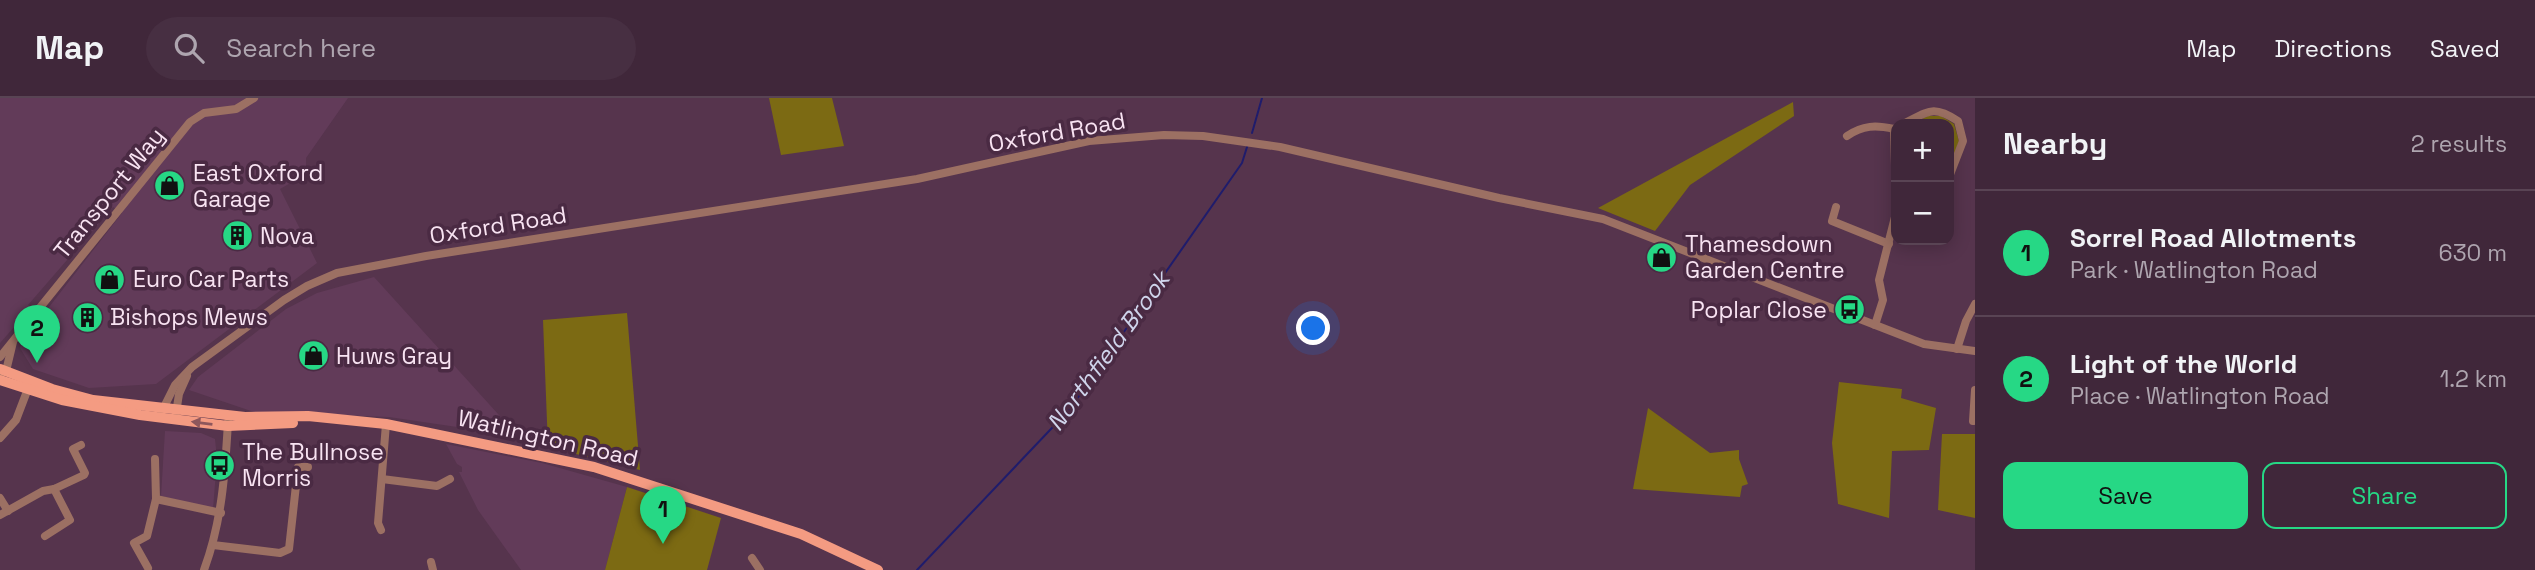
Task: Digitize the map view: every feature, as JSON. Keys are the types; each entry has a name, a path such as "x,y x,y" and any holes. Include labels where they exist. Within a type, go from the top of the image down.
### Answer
{"main road":[{"name":"Watlington Road","path":"1,373 62,400 228,420 386,424 573,462 630,477 801,534 878,570"}],"street":[{"name":"Transport Way","path":"0,357 190,122 204,113 236,110 254,98"},
{"path":"1913,119 1927,112 1942,111 1958,121 1963,141 1954,164"},
{"path":"1847,136 1863,128 1878,125 1891,127"},
{"name":"Oxford Road","path":"162,412 180,377 192,367 307,286 337,273 893,183 1089,141 1164,135 1203,136 1280,147 1603,219 1924,344 1975,351"},
{"path":"1836,207 1832,221 1889,244"},
{"path":"1875,325 1883,300 1880,280 1891,235"},
{"path":"1957,349 1975,304"},
{"name":"Transport Way","path":"1,373 13,342"},
{"path":"176,414 178,394 192,367"},
{"path":"0,438 16,419 29,385"},
{"path":"1973,421 1975,390"},
{"path":"204,570 221,513 228,420"},
{"path":"381,530 378,523 386,424"},
{"path":"0,498 4,513 43,491 54,489 85,473 74,449"},
{"path":"148,568 134,543 147,536 156,499 155,459"},
{"path":"213,545 290,552 298,467 308,467"},
{"path":"382,479 437,486 450,479"},
{"path":"45,536 70,520 54,489"},
{"path":"156,499 221,513"},
{"path":"752,558 760,570"}],"shaded area":[{"path":"0,98 348,98 306,158 306,174 280,189 317,263 156,384 89,388 33,369 20,348 22,342 122,213 113,207 28,305 31,308 0,343"},
{"path":"769,98 832,98 844,146 781,155"},
{"path":"1793,102 1794,116 1690,185 1655,231 1598,208"},
{"path":"1941,116 1946,119 1922,119"},
{"path":"1954,124 1959,141 1954,156"},
{"path":"374,277 518,436 389,417 254,412 189,390 198,377 286,309 317,293"},
{"path":"627,313 640,470 548,447 543,320"},
{"path":"1839,382 1902,389 1901,398 1936,408 1929,450 1892,451 1889,518 1838,504 1832,443"},
{"path":"1648,408 1710,453 1739,450 1739,459 1748,484 1742,486 1740,497 1633,489"},
{"path":"165,431 201,433 215,439 217,459 213,509 161,496"},
{"path":"1942,434 1975,434 1975,518 1938,510"},
{"path":"446,444 542,463 627,487 605,570 521,570 478,510 459,472 462,472 462,467 457,464"},
{"path":"627,487 721,518 707,570 605,570"}],"waterway":[{"name":"Northfield Brook","path":"1252,133 1262,98"},
{"name":"Northfield Brook","path":"917,570 1070,409 1242,163 1247,147"}],"place":[{"name":"East Oxford Garage","path":"170,186"},
{"name":"Nova","path":"237,236"},
{"name":"Thamesdown Garden Centre","path":"1662,257"},
{"name":"Euro Car Parts","path":"110,279"},
{"name":"Poplar Close","path":"1850,310"},
{"name":"Bishops Mews","path":"87,317"},
{"name":"Huws Gray","path":"313,356"},
{"name":"Light of the World","path":"37,363"},
{"name":"The Bullnose Morris","path":"219,465"},
{"name":"Sorrel Road Allotments","path":"663,544"}]}
